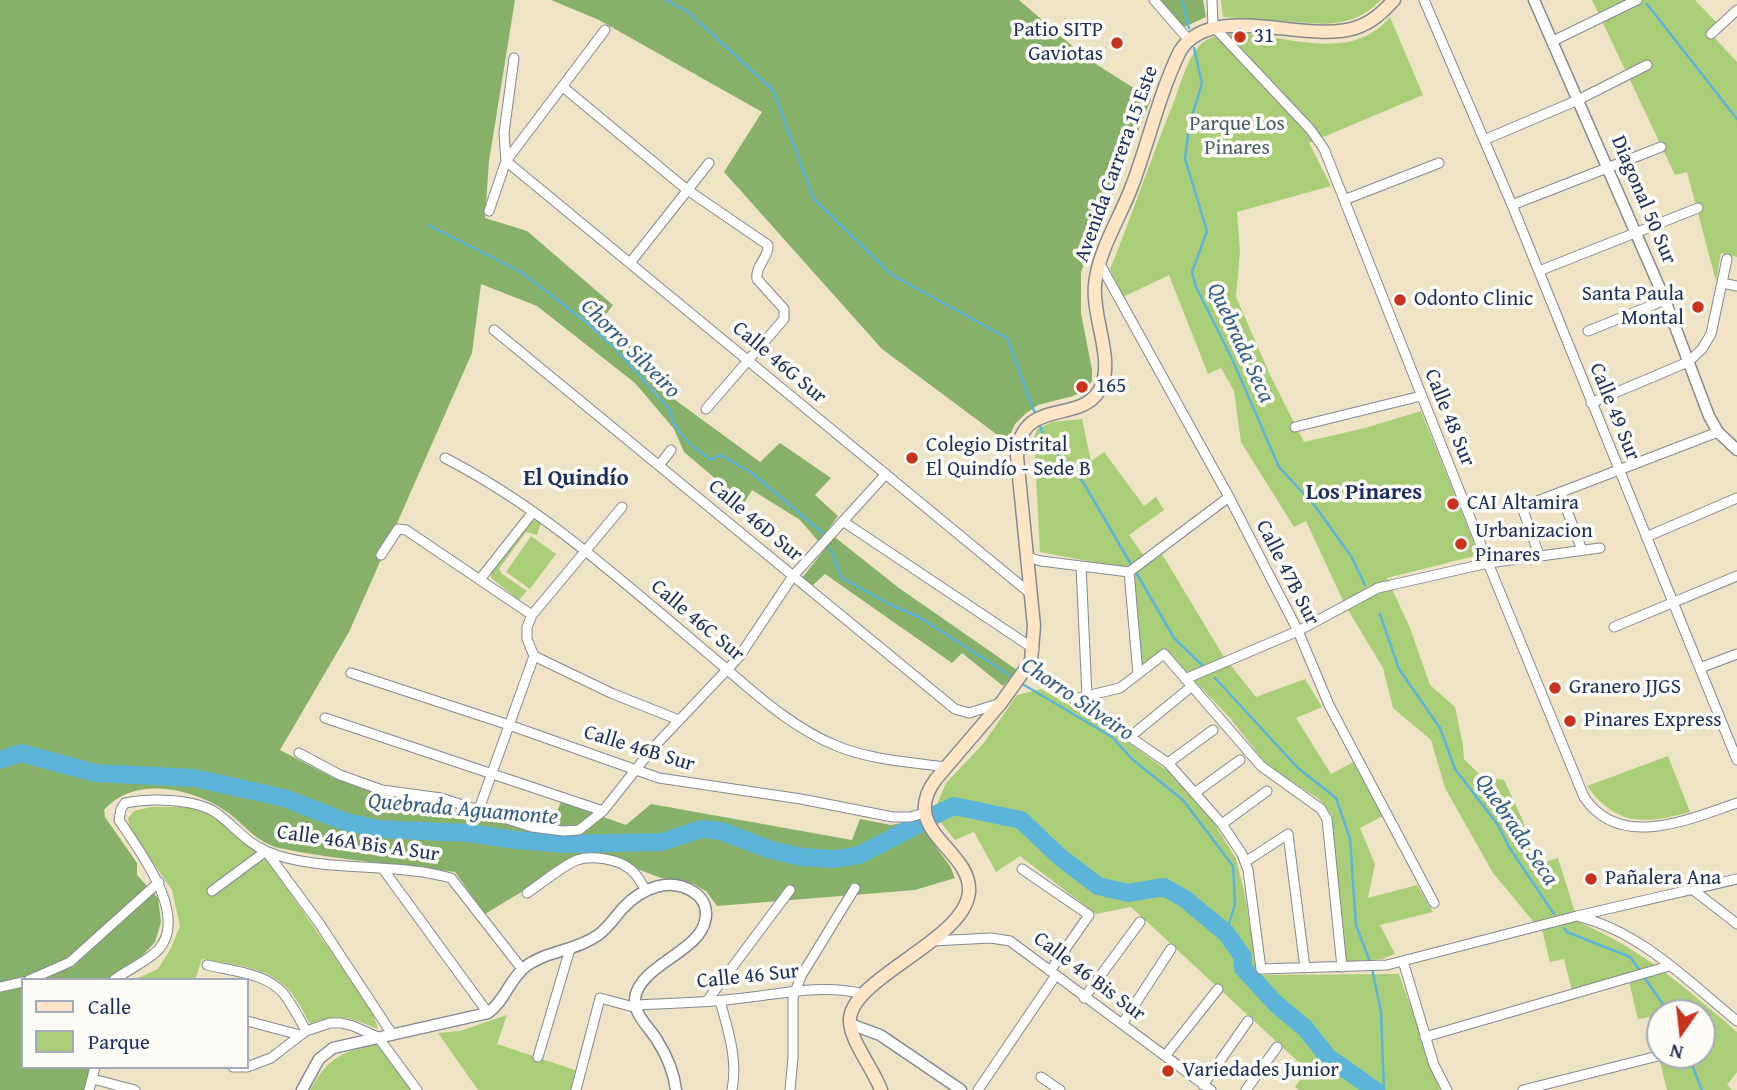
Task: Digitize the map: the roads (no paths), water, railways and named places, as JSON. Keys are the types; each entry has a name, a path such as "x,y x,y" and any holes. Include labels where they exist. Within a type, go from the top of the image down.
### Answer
{"main road":[{"path":"1188,39 1213,26 1246,25 1325,32 1345,31 1369,22 1394,0"},
{"name":"Avenida Carrera 15 Este","path":"925,813 927,794 946,767 1025,673 1034,649 1017,450 1021,437 1037,419 1081,406 1095,398 1101,387 1105,367 1095,295 1100,264 1132,186 1174,62 1188,39"},
{"path":"881,1090 850,1024 852,1009 863,994 930,941 963,910 968,898 969,884 963,871 930,825 925,813"}],"street":[{"path":"1154,0 1188,39"},
{"path":"1212,0 1213,26"},
{"name":"Calle 49 Sur","path":"1424,0 1512,205 1737,760"},
{"name":"Diagonal 50 Sur","path":"1535,0 1665,300 1718,432 1737,450"},
{"path":"1553,41 1637,0"},
{"path":"1711,34 1737,10"},
{"name":"Calle 48 Sur","path":"1213,26 1318,139 1579,789 1589,804 1618,824 1636,828 1659,827 1737,803"},
{"path":"489,211 506,160 605,30"},
{"path":"506,160 504,132 514,58"},
{"path":"1484,140 1578,100 1647,65"},
{"path":"563,88 686,189 768,245 768,253 758,267 757,279 784,309 782,325 747,360 706,409"},
{"path":"1512,205 1661,146"},
{"name":"Calle 46G Sur","path":"506,160 1031,594"},
{"path":"630,263 709,163"},
{"path":"1344,200 1439,163"},
{"path":"1538,271 1698,208"},
{"path":"1591,403 1688,362 1702,349 1711,334 1727,259"},
{"name":"Calle 47B Sur","path":"1100,264 1229,497 1298,631 1329,705 1434,903"},
{"path":"1722,283 1737,286"},
{"path":"1588,331 1665,300"},
{"name":"Calle 46D Sur","path":"494,330 955,709 969,713 1002,703"},
{"path":"1296,427 1421,396"},
{"path":"1539,555 1522,507 1718,432"},
{"path":"660,464 671,450"},
{"name":"Calle 46C Sur","path":"445,458 492,482 584,550 797,724 836,746 864,755 946,767"},
{"path":"299,753 340,775 374,788 441,799 532,827 579,830 603,811 634,770 746,649 793,576 887,474"},
{"path":"1560,492 1582,550"},
{"path":"1027,557 1129,572 1229,497"},
{"path":"1646,537 1737,498"},
{"path":"622,507 531,615 526,633 528,645 534,656 611,693 679,720"},
{"path":"481,578 533,512"},
{"path":"844,522 1034,649"},
{"path":"381,555 398,529 407,530 481,578 531,615"},
{"path":"1131,736 1188,682 1298,631 1378,588 1488,564 1600,548"},
{"path":"1081,566 1087,696"},
{"path":"1129,572 1138,674"},
{"path":"1614,627 1737,576"},
{"path":"1074,699 1120,688 1164,654 1261,766 1321,809 1327,819 1342,967"},
{"path":"1700,668 1737,654"},
{"path":"479,809 534,656"},
{"name":"Calle 46B Sur","path":"351,673 634,770 685,783 801,799 893,817 910,817 925,813"},
{"path":"1025,673 1074,699 1168,763 1222,824 1245,862 1261,969 1363,967 1403,961 1577,916 1737,879"},
{"path":"325,718 603,811"},
{"path":"1168,763 1213,730"},
{"path":"1195,792 1240,760"},
{"path":"1222,824 1267,791"},
{"name":"Calle 46A Bis A Sur","path":"159,882 119,820 125,803 177,801 217,813 252,843 266,851 329,864 414,871 451,878 522,969"},
{"path":"1245,862 1287,834 1305,968"},
{"path":"212,891 266,851 319,923 392,1034"},
{"path":"527,893 578,860 592,859 627,866 646,890"},
{"path":"383,869 488,1013"},
{"path":"978,1090 1088,915 1022,869"},
{"path":"34,978 70,962 159,882"},
{"path":"117,978 153,954 163,942 167,920 159,882"},
{"path":"302,1090 325,1053 351,1043 488,1013 497,1005 522,969 598,936 626,905 646,890 662,885 675,885 699,896 706,913 702,930 643,980 637,992 636,1007 664,1053 674,1075 676,1090"},
{"path":"790,1090 794,992 855,888"},
{"path":"1692,889 1737,925"},
{"path":"707,1001 790,890"},
{"path":"1577,916 1622,932 1737,1021"},
{"path":"1084,998 1140,922"},
{"name":"Calle 46 Bis Sur","path":"930,941 1002,938 1017,944 1084,998 1208,1088"},
{"path":"538,1057 570,949"},
{"path":"1122,1024 1171,949"},
{"path":"1403,961 1434,1065 1447,1090"},
{"path":"207,965 252,975 275,986 284,994 303,1033"},
{"path":"1425,1037 1669,966"},
{"path":"0,987 21,982"},
{"name":"Calle 46 Sur","path":"576,1090 600,998 636,1007 838,989 863,994"},
{"path":"1165,1056 1218,989"},
{"path":"720,1000 735,1070 732,1090"},
{"path":"248,1021 303,1033"},
{"path":"1208,1088 1248,1021"},
{"path":"248,1066 271,1058 303,1033 330,1023 341,1023 378,1037 417,1090"},
{"path":"850,1024 880,1035 961,1090"},
{"path":"1246,1090 1277,1047"},
{"path":"1523,1090 1646,1059"},
{"path":"89,1090 95,1069"},
{"path":"1041,1077 1060,1090"},
{"path":"93,1079 135,1090"}],"waterway":[{"path":"666,0 688,12 773,90 814,199 892,275 1007,338 1036,416"},
{"name":"Quebrada Seca","path":"1182,0 1189,28"},
{"path":"1647,4 1737,119"},
{"name":"Quebrada Seca","path":"1194,48 1202,83 1189,126 1185,159 1207,231 1192,272 1196,287 1233,361 1279,467 1315,506 1351,556 1365,585"},
{"name":"Chorro Silveiro","path":"428,225 521,272 586,322 615,348 670,410 675,425 691,445 711,460 720,455 752,473 824,534"},
{"path":"1039,423 1044,437 1083,482 1132,566"},
{"name":"Chorro Silveiro","path":"830,548 842,578 919,617 1014,678"},
{"path":"1137,574 1174,638 1203,666"},
{"name":"Quebrada Seca","path":"1380,614 1399,669 1440,728 1455,769 1498,825 1509,847 1554,914"},
{"path":"1215,678 1298,768 1336,798 1350,839 1356,925 1370,962"},
{"name":"Chorro Silveiro","path":"1019,682 1112,737 1132,759 1183,800 1233,866 1235,904 1226,933"},
{"name":"Quebrada Aguamonte","path":"0,760 21,753 95,773 194,778 284,798 346,822 378,829 468,833 565,844 662,842 701,829 721,831 768,849 801,857 836,859 859,855 919,824"},
{"name":"Quebrada Aguamonte","path":"935,815 954,806 1021,820 1060,857 1098,886 1128,893 1164,887 1185,899 1226,933 1243,957 1243,968 1276,1004 1305,1028 1328,1057 1375,1090"},
{"name":"Quebrada Seca","path":"1564,928 1567,932 1630,957 1641,972"},
{"path":"1372,968 1381,1012 1384,1090"},
{"name":"Quebrada Seca","path":"1644,977 1659,999"},
{"name":"Quebrada Seca","path":"1694,1069 1702,1090"}],"place":[{"name":"31","path":"1240,37"},
{"name":"Patio SITP Gaviotas","path":"1117,43"},
{"name":"Odonto Clinic","path":"1400,300"},
{"name":"Santa Paula Montal","path":"1698,307"},
{"name":"165","path":"1082,387"},
{"name":"Colegio Distrital El Quindío - Sede B","path":"912,458"},
{"name":"CAI Altamira","path":"1453,504"},
{"name":"Urbanizacion Pinares","path":"1461,544"},
{"name":"Granero JJGS","path":"1555,688"},
{"name":"Pinares Express","path":"1570,721"},
{"name":"Pañalera Ana","path":"1591,879"},
{"name":"Variedades Junior","path":"1168,1071"}],"district":[{"name":"El Quindío","path":"576,479"},
{"name":"Los Pinares","path":"1364,493"}],"park label":[{"name":"Parque Los Pinares","path":"1237,137"}]}
